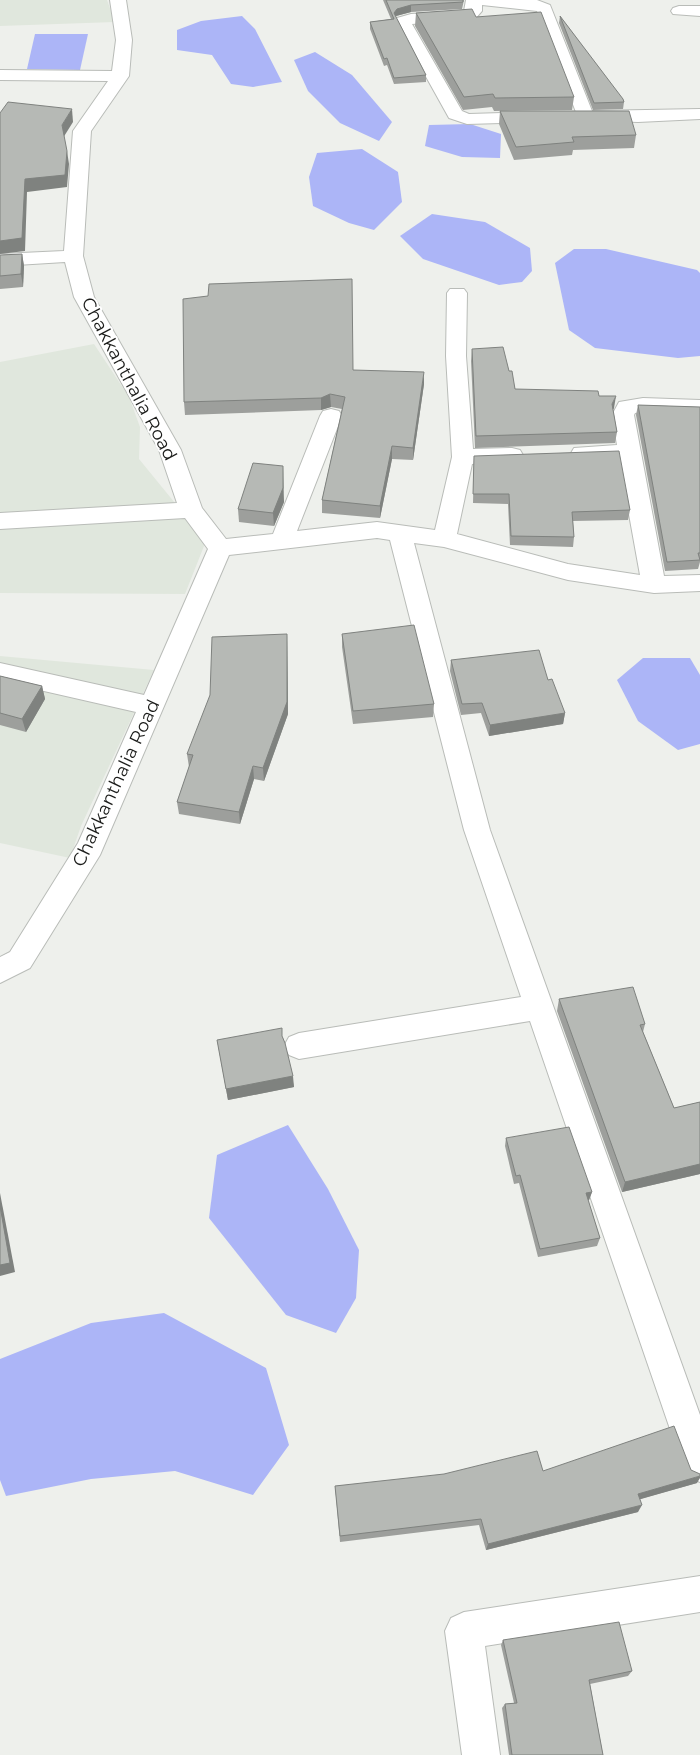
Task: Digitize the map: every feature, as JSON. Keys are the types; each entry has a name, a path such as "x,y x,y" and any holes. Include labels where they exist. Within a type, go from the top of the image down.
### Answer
{"street":[{"name":"Chakkanthalia Road","path":"7,962 90,847 220,548 191,510 170,450 84,298 72,256 82,131 120,76 124,40 118,0"},
{"path":"585,116 544,8 534,4 474,0 474,11 469,16 404,21 455,114 467,119 585,116 638,117 700,114"},
{"path":"679,11 700,11"},
{"path":"0,75 120,76"},
{"path":"0,260 72,256"},
{"path":"444,539 463,457 456,356 456,293"},
{"path":"654,586 623,414 627,407 643,405 700,407"},
{"path":"282,541 331,416"},
{"path":"560,454 629,452"},
{"path":"463,457 531,455"},
{"path":"0,522 191,510"},
{"path":"220,548 377,530 444,539 568,572 654,586 700,584"},
{"path":"400,533 477,830 700,1464"},
{"path":"0,672 152,706"},
{"path":"299,1046 539,1007"},
{"path":"481,1755 464,1631 700,1594"}],"shaded area":[{"path":"0,0 107,0 115,22 0,26"},
{"path":"94,344 129,397 140,427 139,459 206,541 185,594 0,593 0,362"},
{"path":"0,656 154,670 81,826 70,858 0,843"}],"water":[{"path":"242,16 255,29 282,82 253,87 231,84 212,55 177,50 177,30 201,21"},
{"path":"35,34 88,34 80,70 27,69"},
{"path":"315,52 352,75 392,122 379,141 340,123 308,91 294,60"},
{"path":"470,124 501,134 500,158 462,157 425,146 429,125"},
{"path":"362,149 398,172 402,202 374,230 349,223 313,206 309,177 317,153"},
{"path":"432,214 485,222 530,248 532,271 522,282 499,285 423,259 400,236"},
{"path":"574,249 606,249 697,270 700,273 700,356 678,358 595,348 569,330 555,263"},
{"path":"643,658 690,658 700,675 700,744 678,750 638,721 617,680"},
{"path":"288,1125 328,1189 359,1250 356,1298 336,1333 286,1315 209,1218 217,1155"},
{"path":"164,1313 266,1368 289,1445 253,1495 175,1471 91,1479 6,1496 0,1480 0,1359 91,1323"}],"building":[{"path":"386,0 463,0 463,2 411,5 397,9 394,13 426,75 394,78 387,58 384,59 370,22 394,19"},
{"path":"472,9 476,17 541,12 574,97 495,98 493,94 464,97 416,13"},
{"path":"560,16 623,99 624,102 594,103"},
{"path":"8,102 72,109 62,125 67,151 65,175 25,179 22,238 0,241 0,113"},
{"path":"500,111 629,111 636,135 572,137 574,142 516,147"},
{"path":"22,254 21,274 0,276 0,255"},
{"path":"352,279 353,370 424,372 413,448 392,446 380,506 322,500 345,397 330,394 321,398 184,402 183,299 208,296 209,284"},
{"path":"503,347 509,371 512,371 515,389 598,391 599,396 616,396 612,404 617,432 476,436 472,349"},
{"path":"638,405 700,407 700,553 698,553 700,560 667,562"},
{"path":"619,451 630,510 572,512 574,537 511,536 509,494 473,494 474,456"},
{"path":"253,463 283,466 283,488 273,513 238,509"},
{"path":"414,625 434,704 353,711 342,634"},
{"path":"287,634 287,702 263,768 253,766 239,812 177,802 193,755 187,754 210,695 212,637"},
{"path":"539,650 548,680 552,679 565,713 490,725 482,703 462,704 451,660"},
{"path":"0,676 42,686 22,719 0,713"},
{"path":"633,987 645,1024 640,1025 674,1108 700,1102 700,1164 625,1182 559,999"},
{"path":"282,1028 282,1036 293,1076 226,1089 217,1040"},
{"path":"569,1127 592,1192 586,1193 600,1238 540,1249 520,1175 516,1176 506,1138"},
{"path":"0,1206 10,1263 0,1265"},
{"path":"674,1426 691,1470 700,1474 700,1476 638,1494 642,1505 488,1544 481,1519 340,1536 335,1486 444,1474 537,1451 543,1471"},
{"path":"619,1622 632,1671 589,1680 603,1755 512,1755 505,1704 517,1703 503,1640"}]}
